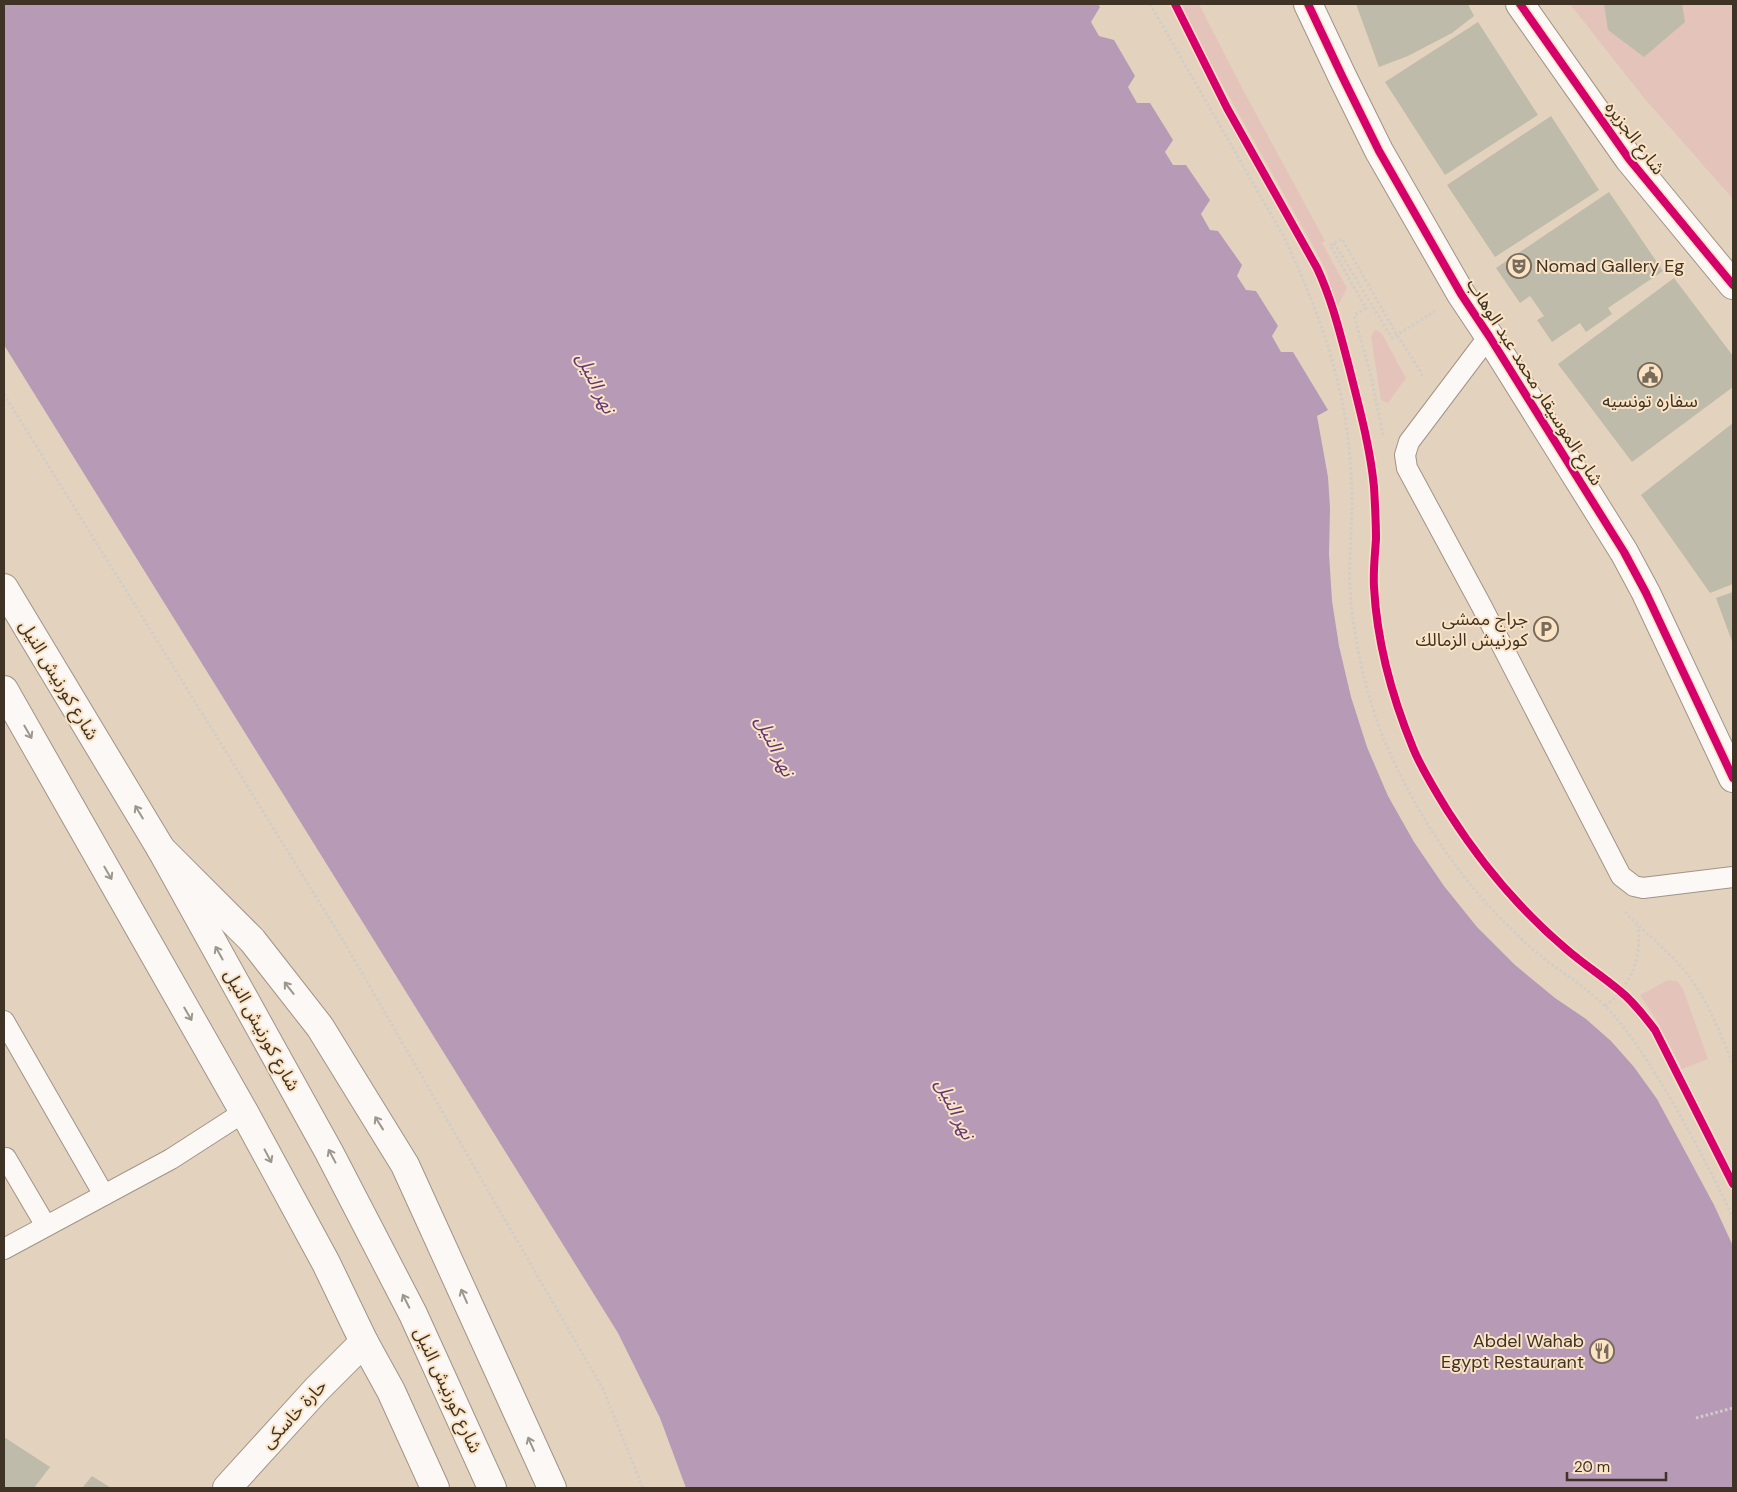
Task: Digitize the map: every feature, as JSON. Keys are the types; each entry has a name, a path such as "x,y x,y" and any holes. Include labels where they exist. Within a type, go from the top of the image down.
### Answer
{"main road":[{"name":"شارع الموسيقار محمد عبد الوهاب","path":"1308,4 1379,150 1461,294 1600,512 1628,560 1646,593 1733,778"},
{"name":"شارع الجزيره","path":"1520,4 1629,159 1733,285"},
{"name":"شارع كورنيش النيل","path":"4,588 161,849 330,1152 413,1314 492,1488"},
{"path":"4,690 244,1112 326,1263 364,1342 391,1391 436,1488"},
{"path":"161,849 252,940 320,1027 405,1165 552,1488"},
{"name":"حارة خاسكى","path":"227,1488 317,1389 364,1342"}],"lane":[{"path":"1489,336 1409,442 1405,455 1407,468 1481,605 1621,876 1634,886 1643,888 1733,877"},
{"path":"4,1021 104,1195"},
{"path":"4,1249 171,1159 244,1112"},
{"path":"6,1158 46,1226"}],"path":[{"path":"1150,4 1284,237 1303,277 1330,351 1343,402 1348,438 1351,476 1351,600 1358,650 1374,708 1387,745 1407,790 1432,833 1461,874 1493,911 1528,946 1605,1006 1638,1047 1673,1102 1705,1160 1733,1218"},
{"path":"1383,437 1370,372 1354,315 1366,308 1330,245 1342,239 1397,335 1421,372 1423,381"},
{"path":"1334,243 1392,338 1461,294"},
{"path":"4,394 344,942 603,1389 643,1488"},
{"path":"1605,1006 1621,992 1633,971 1637,960 1638,925"},
{"path":"1696,1418 1733,1408"}],"shaded area":[{"path":"1179,4 1199,4 1325,241 1322,243 1347,288 1337,307 1326,270"},
{"path":"1570,4 1733,4 1733,199 1644,98"},
{"path":"1377,330 1382,334 1406,378 1388,403 1381,400 1371,337 1374,331"},
{"path":"1668,980 1677,981 1683,989 1708,1059 1682,1069 1656,1019 1640,995"}],"water":[{"name":"نهر النيل","path":"4,4 1098,4 1100,7 1091,22 1099,36 1114,40 1135,76 1128,87 1137,103 1150,103 1173,140 1165,152 1173,165 1186,165 1210,200 1201,214 1210,230 1218,231 1242,265 1237,276 1246,290 1256,291 1278,326 1272,336 1281,352 1293,352 1328,410 1317,416 1328,477 1332,601 1339,646 1351,697 1367,747 1388,796 1414,842 1444,886 1477,927 1515,965 1555,998 1586,1019 1611,1041 1634,1067 1657,1099 1714,1205 1733,1246 1733,1488 686,1488 660,1418 618,1333 4,345"}],"building":[{"path":"1356,4 1468,4 1474,16 1452,33 1408,56 1379,67"},
{"path":"1604,4 1682,4 1685,22 1644,57 1608,30"},
{"path":"1478,22 1538,115 1445,175 1385,82"},
{"path":"1551,116 1599,190 1495,257 1447,185"},
{"path":"1609,192 1663,271 1608,308 1612,314 1586,332 1580,323 1552,342 1537,320 1544,316 1530,296 1520,303 1496,268"},
{"name":"سفاره تونسيه","path":"1674,278 1733,356 1733,387 1632,462 1558,364"},
{"path":"1733,423 1733,584 1710,593 1641,495"},
{"path":"1733,592 1733,644 1716,598"},
{"path":"4,1437 50,1467 34,1488 4,1488"},
{"path":"92,1476 111,1488 82,1488"}],"cycle path":[{"path":"1175,4 1227,108 1317,268 1331,304 1360,412 1372,472 1376,533 1374,587 1382,649 1398,709 1425,773 1461,832 1502,885 1548,933 1630,1000 1655,1030 1733,1184"},
{"path":"1308,4 1379,151 1461,294 1624,552 1646,593 1733,778"},
{"path":"1520,4 1629,159 1733,285"}],"place":[{"name":"Nomad Gallery Eg","path":"1519,266"},
{"name":"سفاره تونسيه","path":"1650,375"},
{"name":"جراج ممشى كورنيش الزمالك","path":"1546,629"},
{"name":"Abdel Wahab Egypt Restaurant","path":"1602,1351"}]}
